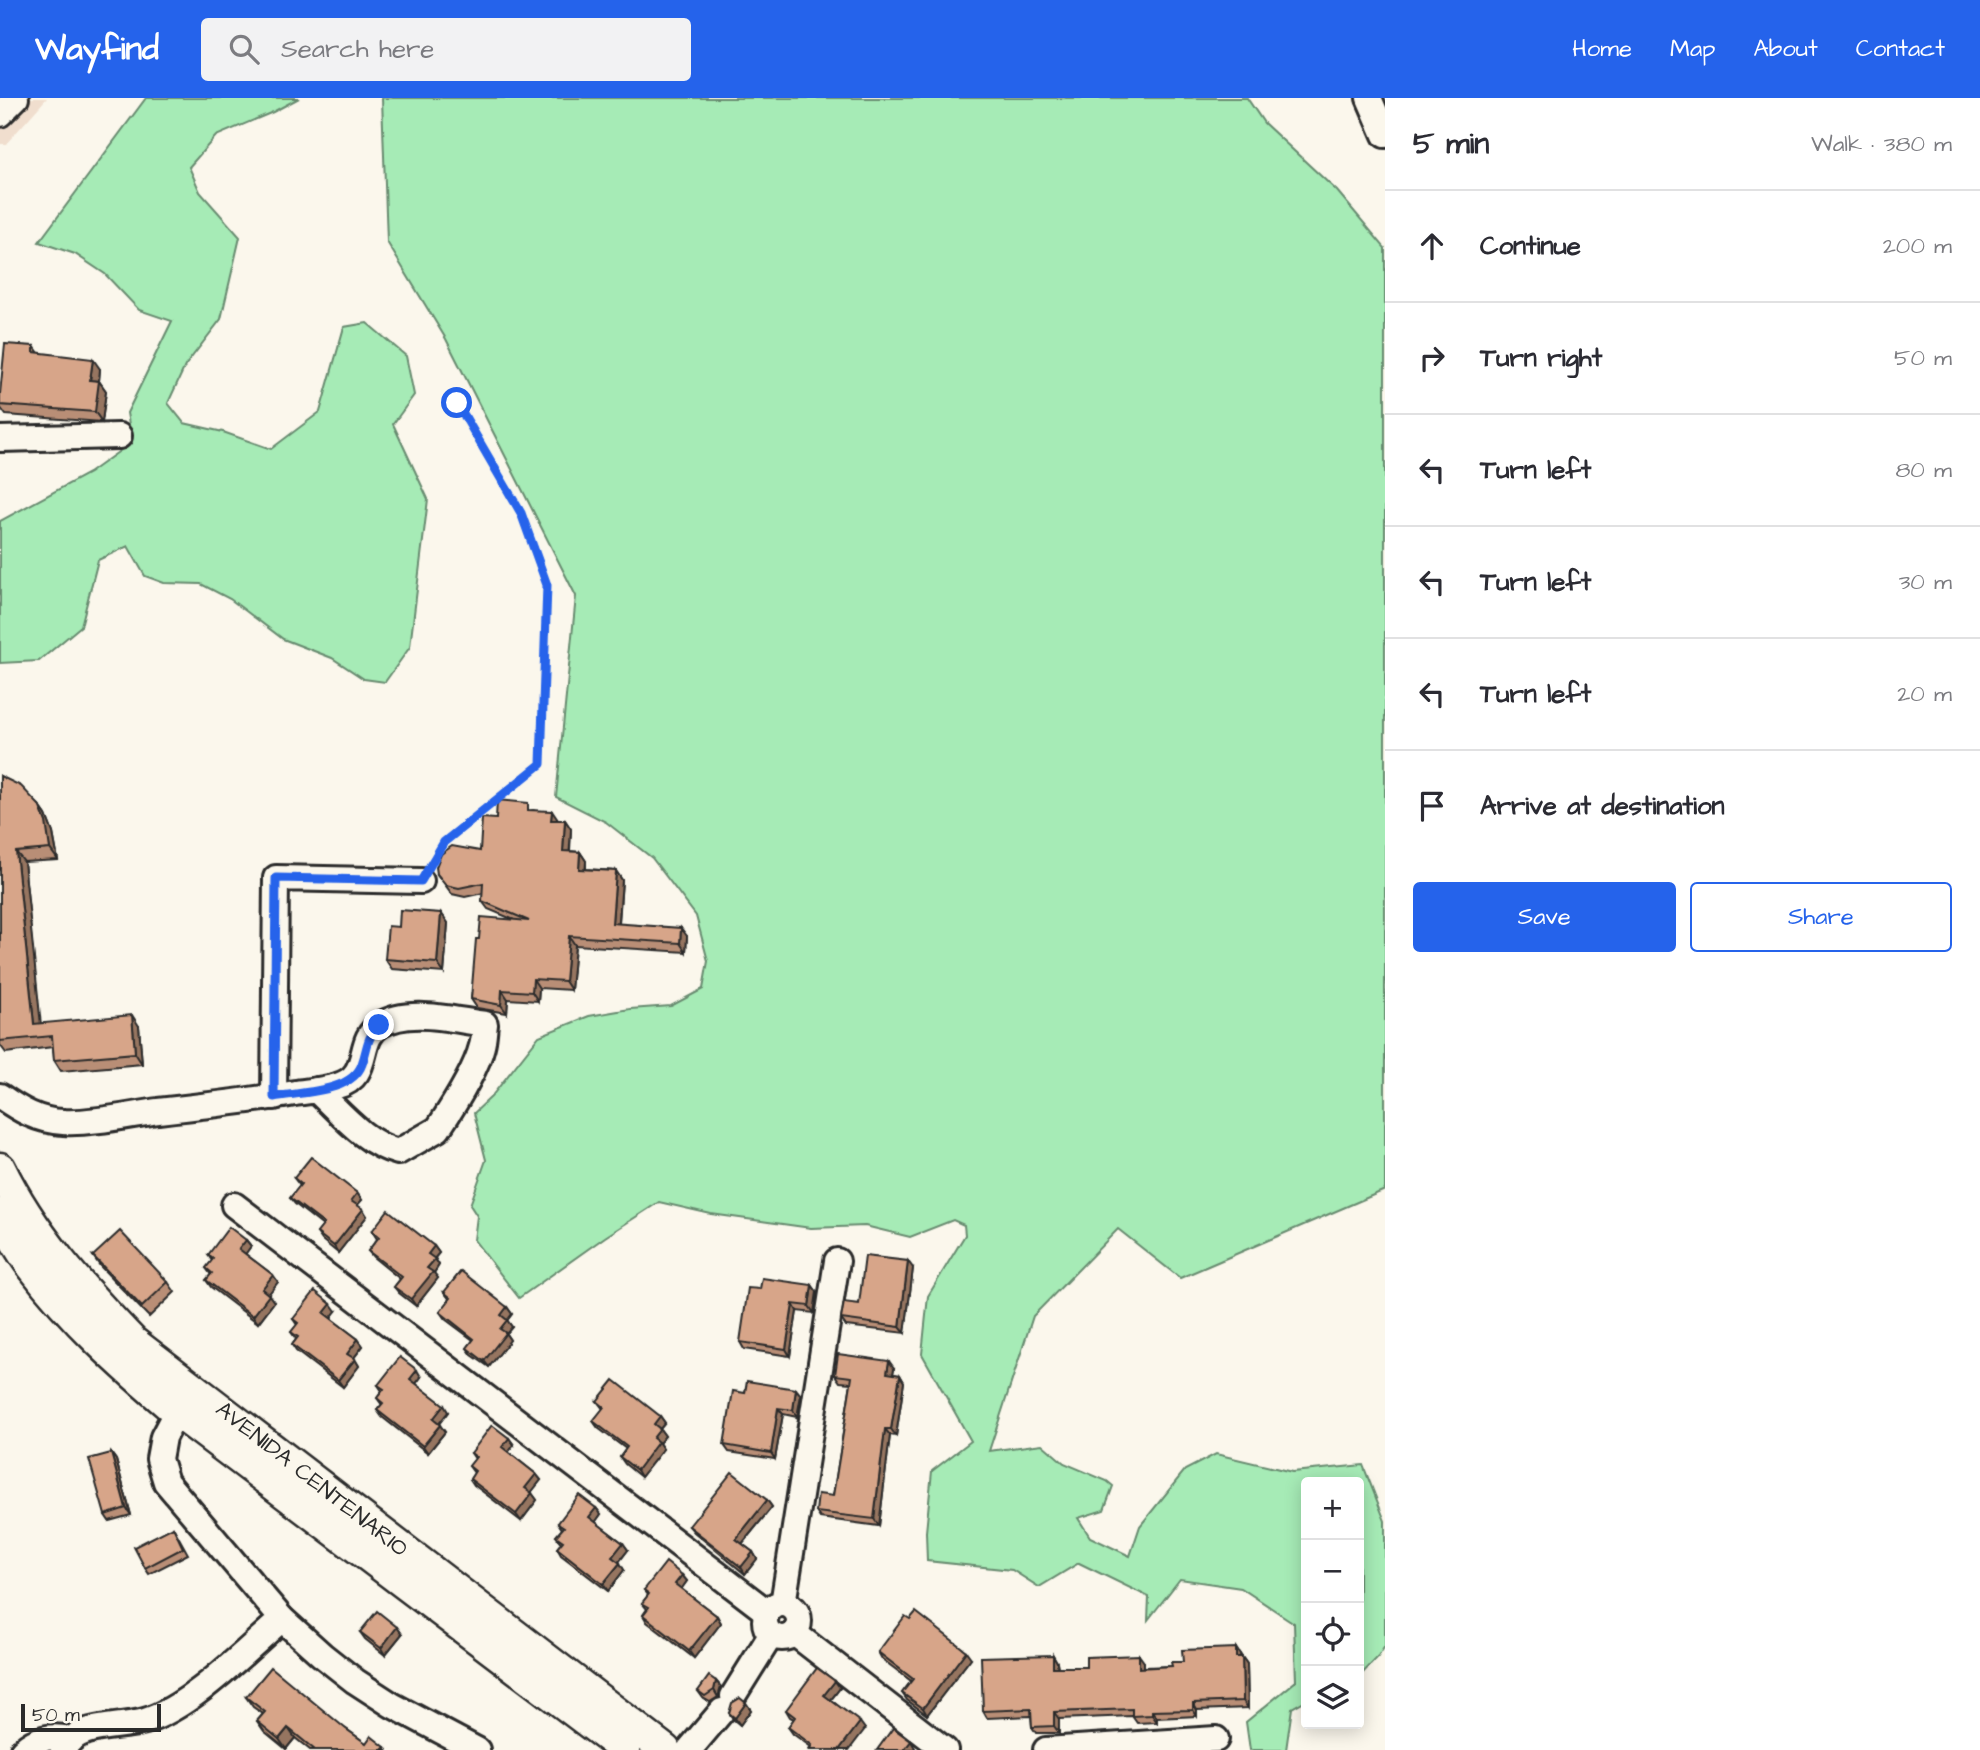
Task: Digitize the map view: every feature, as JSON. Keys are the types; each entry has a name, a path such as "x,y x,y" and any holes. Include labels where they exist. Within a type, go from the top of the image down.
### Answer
{"main road":[{"name":"AVENIDA CENTENARIO","path":"0,1168 9,1187 50,1249 183,1398 665,1750"},
{"path":"5,1233 73,1317 116,1360 183,1398 625,1750"}],"street":[{"path":"0,114 16,98"},
{"path":"1369,98 1385,135"},
{"path":"0,439 119,436"},
{"path":"274,1097 276,878 421,881"},
{"path":"0,1096 24,1113 65,1123 274,1097 338,1086 353,1079 361,1067 369,1036 379,1025 395,1019 415,1016 485,1024 482,1047 463,1088 438,1129 398,1152 384,1149 372,1142 316,1090"},
{"path":"234,1205 945,1750"},
{"path":"689,1750 727,1703 779,1621 837,1261"},
{"path":"183,1398 163,1437 159,1459 166,1482 282,1619 322,1655 392,1705 477,1750"},
{"path":"23,1750 30,1744 54,1735 66,1745 81,1732 145,1721 183,1704 282,1619"},
{"path":"1046,1750 1216,1739"}],"path":[{"path":"421,881 444,842 541,764 547,585 521,513 457,403"}],"shaded area":[{"path":"0,98 47,98 6,144 0,144"}],"green space":[{"path":"146,98 299,98 216,136 189,167 200,192 240,237 221,319 185,366 168,403 184,423 223,432 271,449 320,412 344,327 367,323 406,356 414,395 393,424 428,499 410,647 385,682 364,679 332,658 283,639 230,599 201,584 164,583 145,576 128,546 98,560 81,626 39,661 0,663 0,521 89,473 132,442 127,413 172,321 139,310 105,274 75,254 39,242"},
{"path":"382,98 1247,98 1264,123 1337,191 1385,248 1385,1190 1180,1278 1118,1229 1033,1316 989,1451 1042,1444 1064,1463 1107,1481 1113,1486 1104,1510 1078,1518 1090,1537 1130,1556 1140,1526 1185,1470 1216,1454 1292,1472 1363,1465 1385,1521 1385,1646 1364,1672 1364,1477 1301,1477 1301,1703 1292,1708 1286,1750 1250,1750 1246,1722 1296,1681 1294,1623 1241,1588 1180,1579 1148,1620 1149,1597 1079,1563 1039,1587 1012,1570 927,1561 926,1532 932,1471 971,1441 922,1354 928,1296 965,1235 964,1225 953,1220 910,1237 865,1226 811,1228 711,1214 659,1202 519,1298 474,1240 477,1216 470,1205 486,1160 474,1113 491,1097 539,1036 589,1016 671,1006 703,989 708,961 696,916 652,858 606,822 556,797 576,596 446,339 387,242"}],"building":[{"path":"5,344 34,346 34,352 93,359 90,380 99,381 95,412 0,405"},
{"path":"0,776 21,786 39,805 46,822 50,849 16,852 34,1024 132,1015 135,1053 54,1060 52,1036 0,1041"},
{"path":"497,800 528,803 528,810 552,811 551,820 565,820 563,851 580,852 579,869 616,871 612,923 681,928 680,943 569,936 565,981 533,979 532,992 502,990 501,1005 471,999 476,939 479,939 481,917 529,921 482,901 483,883 459,888 446,885 437,874 436,867 441,854 452,846 480,851 482,818 496,819"},
{"path":"400,910 441,913 437,963 385,959 388,926 399,927"},
{"path":"311,1157 357,1193 351,1201 363,1209 334,1246 317,1233 324,1224 290,1198 301,1184 294,1178"},
{"path":"388,1210 434,1246 428,1254 435,1259 427,1268 433,1272 411,1299 394,1287 402,1277 368,1251 379,1237 372,1231"},
{"path":"229,1227 246,1240 239,1249 273,1275 262,1289 269,1295 253,1316 206,1280 212,1273 206,1268 213,1259 208,1255"},
{"path":"120,1231 168,1282 142,1307 93,1256"},
{"path":"865,1256 908,1261 900,1327 841,1319 844,1302 859,1304"},
{"path":"461,1271 507,1307 501,1315 507,1320 500,1329 506,1333 484,1361 467,1348 474,1339 440,1312 451,1298 444,1292"},
{"path":"762,1278 812,1285 809,1306 793,1304 786,1349 740,1342 748,1288 760,1289"},
{"path":"315,1291 331,1304 324,1313 358,1339 347,1354 355,1359 338,1380 292,1345 298,1337 291,1332 298,1323 293,1319"},
{"path":"838,1354 889,1361 887,1373 900,1375 891,1429 885,1429 874,1519 816,1512 818,1494 833,1496 852,1377 835,1375"},
{"path":"400,1357 417,1370 410,1379 444,1405 433,1419 440,1425 423,1446 377,1410 383,1403 377,1398 384,1389 378,1385"},
{"path":"614,1380 660,1416 654,1424 660,1429 653,1438 658,1442 637,1470 620,1457 627,1447 593,1421 604,1407 597,1401"},
{"path":"747,1381 796,1389 793,1410 778,1408 771,1453 724,1445 733,1391 745,1393"},
{"path":"492,1425 509,1438 502,1447 536,1474 525,1488 532,1493 516,1514 470,1479 475,1471 469,1466 476,1457 471,1453"},
{"path":"111,1453 126,1508 105,1515 89,1459"},
{"path":"732,1472 767,1500 736,1539 753,1552 741,1567 689,1526"},
{"path":"579,1495 596,1508 589,1517 623,1543 612,1557 620,1563 603,1584 557,1548 563,1541 556,1536 564,1527 558,1523"},
{"path":"173,1527 183,1548 145,1568 134,1547"},
{"path":"666,1562 682,1575 675,1584 717,1616 689,1651 643,1615 649,1607 642,1603 649,1594 644,1590"},
{"path":"377,1611 397,1627 381,1648 360,1632"},
{"path":"916,1612 966,1651 923,1708 902,1693 913,1679 878,1652 905,1616 910,1619"},
{"path":"1236,1648 1236,1657 1242,1657 1243,1701 1193,1703 1193,1710 1152,1711 1152,1715 1132,1716 1132,1709 1054,1712 1054,1726 1032,1727 1031,1709 983,1711 981,1657 1053,1655 1053,1667 1086,1667 1086,1657 1139,1655 1139,1668 1172,1666 1171,1662 1183,1662 1182,1650"},
{"path":"271,1667 346,1729 366,1743 371,1736 385,1747 382,1750 315,1750 288,1728 279,1739 257,1721 265,1712 246,1697"},
{"path":"817,1668 835,1681 824,1695 860,1722 839,1750 809,1750 812,1745 788,1727 795,1717 786,1710"},
{"path":"709,1676 716,1681 714,1690 705,1696 698,1691"},
{"path":"740,1698 746,1703 735,1718 729,1713 732,1703"},
{"path":"893,1728 911,1741 904,1750 877,1750"}],"route":[{"path":"379,1025 369,1036 361,1067 353,1079 338,1086 274,1097 276,878 421,881 444,842 541,764 547,585 521,513 457,403"}]}
